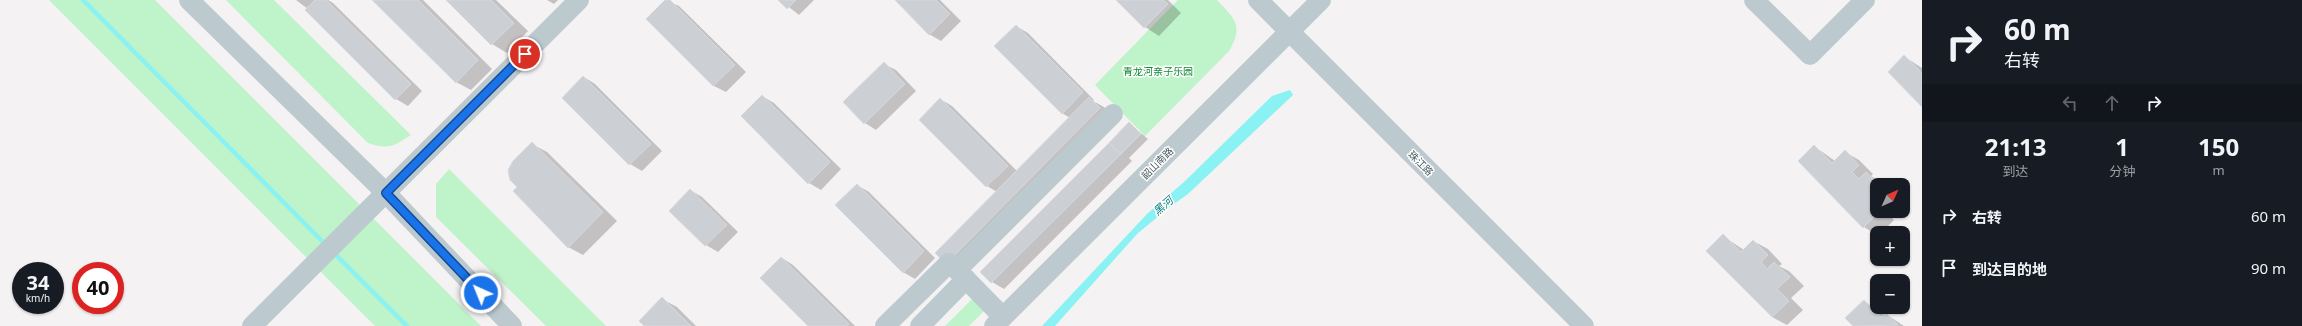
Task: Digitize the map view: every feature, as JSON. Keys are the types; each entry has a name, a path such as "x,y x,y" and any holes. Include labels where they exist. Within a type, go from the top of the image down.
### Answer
{"street":[{"path":"190,0 386,193 512,326"},
{"path":"252,326 579,0"},
{"name":"珠江路","path":"1258,0 1584,326"},
{"name":"韶山南路","path":"998,322 1321,0"},
{"path":"1754,0 1810,55 1865,0"},
{"path":"920,326 961,275 1113,114"},
{"path":"885,326 949,263 961,275 998,322"}],"green space":[{"path":"49,0 155,0 481,326 375,326"},
{"path":"226,0 274,0 411,135 391,146 381,146 368,143"},
{"name":"青龙河亲子乐园","path":"1178,0 1217,0 1233,18 1237,29 1236,35 1229,51 1145,136 1095,85"},
{"path":"449,169 606,326 546,326 436,217 436,184"},
{"path":"973,298 985,310 969,326 945,326"}],"water":[{"name":"黑河","path":"1290,90 1293,95 1188,194 1137,234 1055,326 1042,326 1147,214 1184,182 1272,96"}],"building":[{"path":"315,0 326,0 411,84 395,100 305,10"},
{"path":"372,0 418,0 478,60 456,83"},
{"path":"446,0 491,0 514,23 491,45"},
{"path":"665,0 670,0 735,65 713,86 646,19"},
{"path":"778,0 796,0 787,9"},
{"path":"895,0 936,0 950,14 929,35"},
{"path":"1116,0 1163,0 1168,4 1144,28"},
{"path":"1016,25 1083,92 1062,114 994,46"},
{"path":"1904,55 1922,73 1922,107 1888,72"},
{"path":"884,62 905,84 864,124 843,102"},
{"path":"583,76 651,144 629,165 562,98"},
{"path":"762,95 830,162 808,184 741,116"},
{"path":"1089,97 1100,108 946,264 935,253"},
{"path":"940,98 1008,166 986,187 919,120"},
{"path":"1129,122 1141,134 1121,154 1109,143"},
{"path":"532,142 603,212 568,248 513,191 517,187 510,180 508,170 513,161"},
{"path":"1109,143 1121,154 991,283 980,272"},
{"path":"1814,145 1832,163 1845,150 1859,165 1852,172 1859,179 1866,172 1872,178 1870,178 1869,200 1870,218 1873,218 1863,228 1798,161"},
{"path":"857,184 924,251 903,273 835,205"},
{"path":"690,189 727,225 705,246 669,211"},
{"path":"1723,234 1741,252 1753,240 1768,255 1761,262 1767,269 1774,262 1790,277 1777,289 1789,301 1772,317 1706,251"},
{"path":"781,257 849,324 847,326 808,326 760,278"},
{"path":"662,297 691,326 644,326 639,321"},
{"path":"1864,300 1870,306 1870,314 1878,314 1881,317 1887,314 1898,325 1853,326 1845,318"}],"waterway":[{"path":"83,0 327,246"},
{"path":"333,252 407,326"}],"route":[{"path":"481,293 386,193 525,54"}]}
